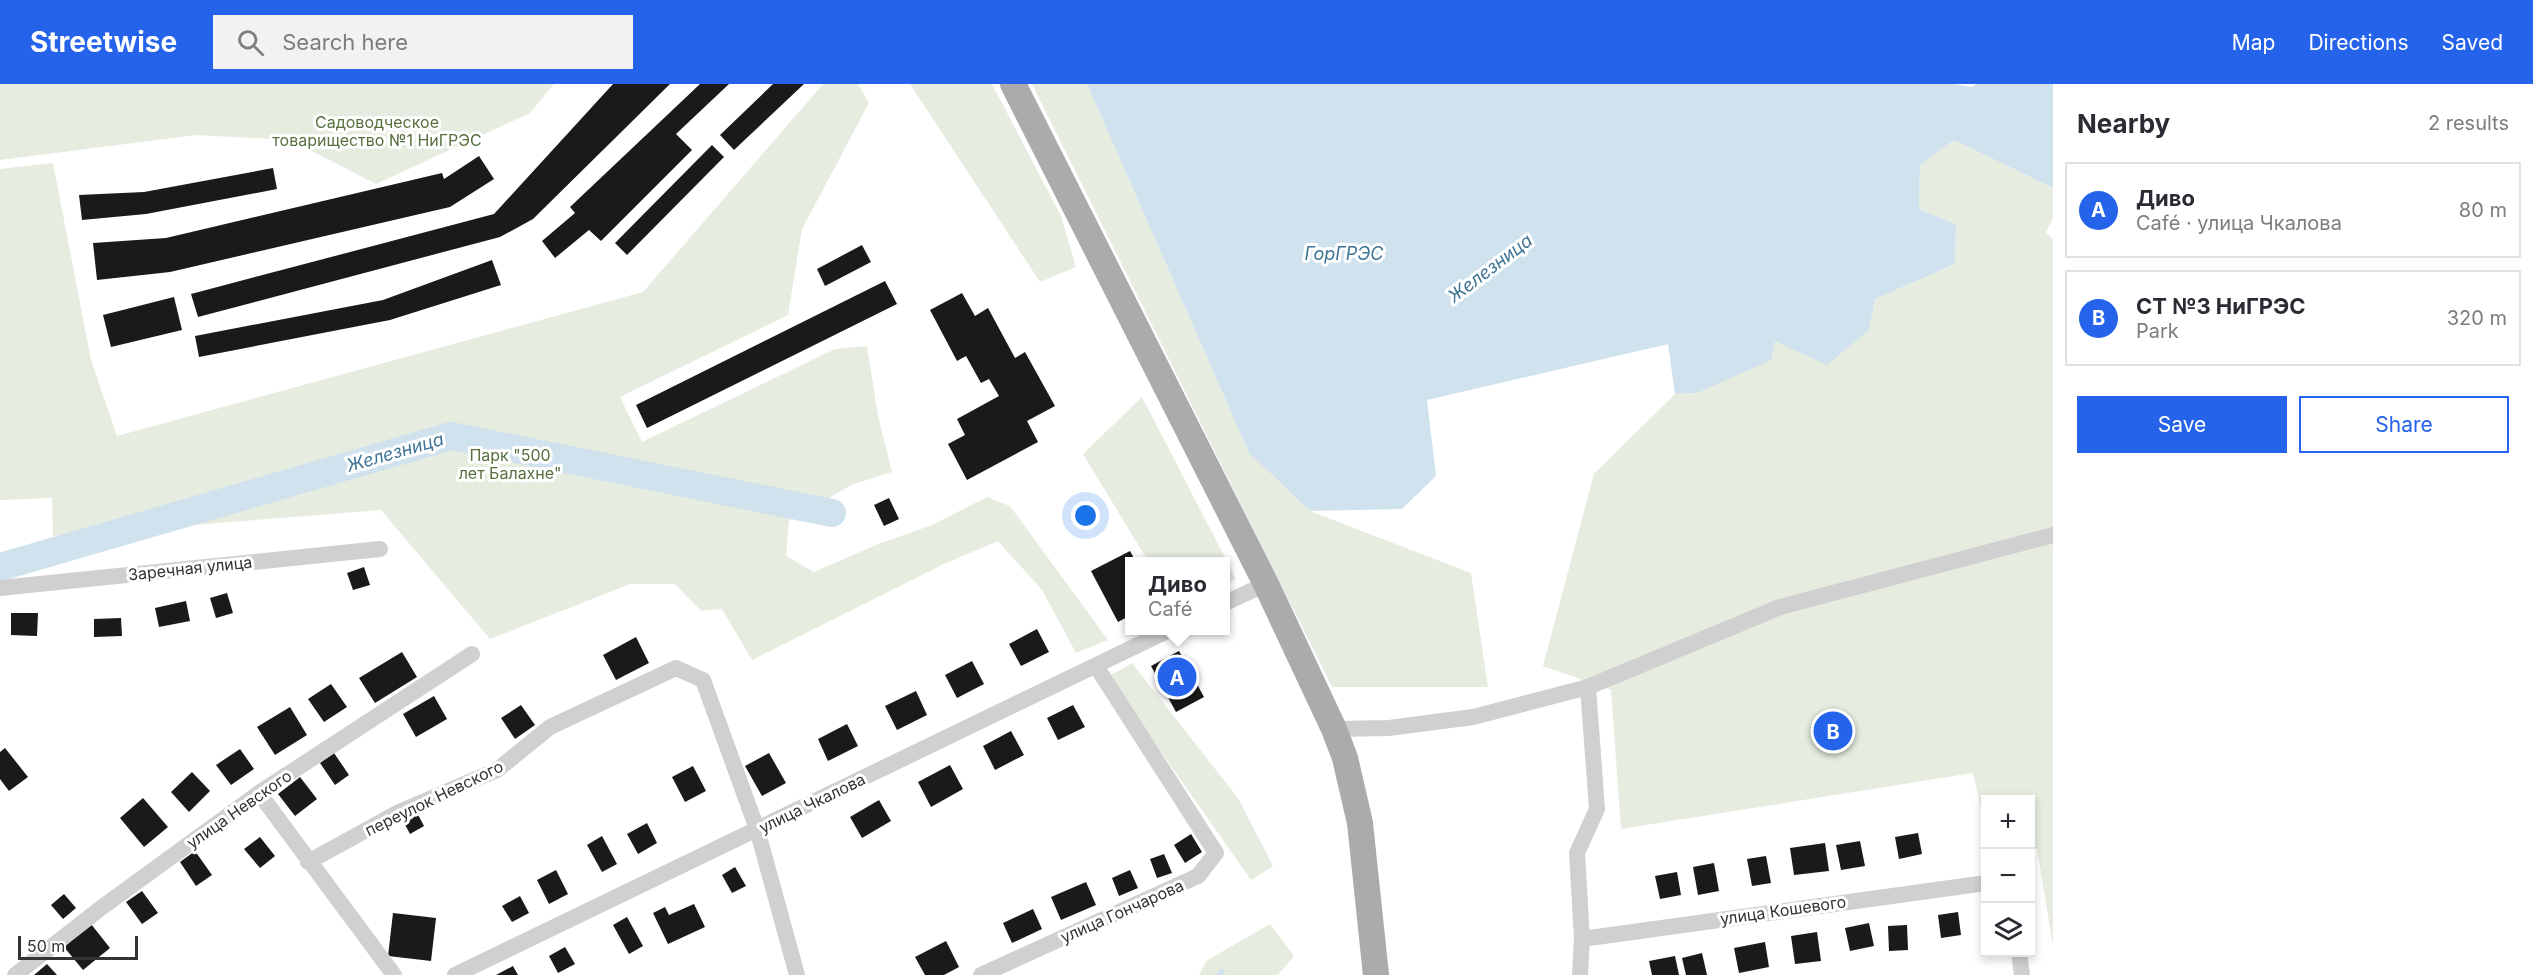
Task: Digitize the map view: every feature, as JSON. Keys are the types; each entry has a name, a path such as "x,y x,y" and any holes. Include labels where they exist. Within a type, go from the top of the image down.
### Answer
{"main road":[{"path":"1013,84 1266,584 1346,758 1360,823 1376,975"}],"street":[{"path":"1334,729 1389,728 1473,717 1588,687 1780,608 2053,535"},
{"name":"Заречная улица","path":"0,588 380,549"},
{"path":"1230,601 1266,584"},
{"name":"улица Чкалова","path":"455,975 1159,635"},
{"name":"улица Невского","path":"15,975 101,908 259,793 472,654"},
{"name":"улица Гончарова","path":"981,975 1198,876 1216,853 1096,666"},
{"name":"переулок Невского","path":"308,862 399,812 497,770 550,727 676,668 703,680 757,829 797,975"},
{"path":"1580,975 1582,939 1577,853 1597,809 1588,687"},
{"path":"259,793 394,975"},
{"name":"улица Кошевого","path":"1582,939 1981,883"},
{"path":"2020,957 2022,975"}],"green space":[{"name":"Садоводческое товарищество №1 НиГРЭС","path":"0,84 554,84 530,113 376,184 290,140 196,135 0,160"},
{"name":"Парк \"500 лет Балахне\"","path":"823,84 858,84 869,103 802,229 788,315 620,397 642,442 835,349 867,346 878,416 892,472 853,484 789,521 786,556 814,572 876,545 932,525 987,497 1010,506 1108,640 1076,653 1042,590 998,541 946,563 752,660 722,609 701,611 675,584 630,584 490,639 381,510 53,536 52,498 0,500 0,169 53,163 91,360 117,436 643,292"},
{"path":"910,84 992,84 1061,216 1076,267 1040,282"},
{"path":"1032,84 1087,84 1249,453 1310,511 1471,573 1488,687 1332,687"},
{"path":"1954,140 2053,188 2053,218 2046,232 2053,240 2053,946 2037,848 2035,848 2035,795 1981,795 1981,808 1973,773 1621,829 1611,690 1543,666 1594,474 1675,394 1697,393 1775,341 1869,330 1875,299 1955,264 1956,224 1919,209 1920,165"},
{"path":"1142,397 1225,557 1146,557 1083,454"},
{"path":"1230,567 1236,579 1230,582"},
{"path":"1132,663 1238,798 1273,866 1251,880 1147,732 1111,675"},
{"path":"1270,924 1294,956 1278,975 1199,975 1206,961"}],"water":[{"name":"ГорГРЭС","path":"1087,84 1954,84 1972,87 1976,84 2053,84 2053,188 1954,140 1920,165 1919,209 1956,224 1955,264 1875,299 1869,330 1827,365 1775,341 1771,360 1697,393 1675,394 1668,344 1427,400 1436,476 1402,509 1310,511 1249,453"}],"building":[{"path":"613,84 670,84 533,219 500,237 198,317 191,294 494,214"},
{"path":"700,84 729,84 676,134 692,150 601,241 589,230 555,258 542,241 575,213 570,207"},
{"path":"773,84 804,84 734,150 720,135"},
{"path":"712,145 724,157 627,255 615,243"},
{"path":"479,156 494,179 450,207 170,272 97,280 93,243 166,238 442,173 444,179"},
{"path":"273,168 277,189 146,214 82,220 79,195 144,192"},
{"path":"862,245 871,262 825,286 817,269"},
{"path":"492,260 501,285 390,320 199,357 195,336 383,300"},
{"path":"885,281 897,304 647,428 636,405"},
{"path":"962,293 975,316 988,308 1015,358 1025,352 1055,406 1027,421 1038,442 967,480 948,444 965,435 957,419 999,396 989,379 981,383 966,356 957,361 930,310"},
{"path":"174,297 182,330 111,347 103,315"},
{"path":"889,498 899,519 884,526 874,505"},
{"path":"1130,551 1133,557 1125,557 1125,618 1118,622 1091,571"},
{"path":"364,567 370,585 353,590 347,573"},
{"path":"227,593 233,613 216,618 210,598"},
{"path":"186,601 190,621 159,627 155,608"},
{"path":"11,613 38,613 37,636 11,635"},
{"path":"121,618 122,636 94,637 94,619"},
{"path":"1037,629 1049,652 1021,666 1009,644"},
{"path":"636,637 649,663 616,680 603,655"},
{"path":"1179,651 1204,697 1176,712 1151,666"},
{"path":"402,652 417,677 375,703 359,678"},
{"path":"972,661 984,684 957,698 945,675"},
{"path":"331,684 347,707 324,722 308,699"},
{"path":"916,691 927,715 897,730 885,706"},
{"path":"434,696 447,719 416,737 403,714"},
{"path":"521,705 535,725 515,739 501,718"},
{"path":"1073,705 1085,727 1058,740 1047,718"},
{"path":"290,707 307,735 275,755 257,727"},
{"path":"847,724 858,746 828,761 818,739"},
{"path":"1011,731 1024,755 995,770 983,746"},
{"path":"5,748 28,777 9,791 0,779 0,752"},
{"path":"240,749 254,769 231,785 216,765"},
{"path":"334,753 349,775 335,785 320,763"},
{"path":"769,753 786,783 762,796 745,766"},
{"path":"950,765 963,789 931,807 918,782"},
{"path":"693,766 706,791 685,802 672,777"},
{"path":"192,772 210,791 189,812 171,792"},
{"path":"300,777 317,799 295,816 278,794"},
{"path":"143,798 168,827 144,847 120,818"},
{"path":"879,800 891,821 862,838 850,817"},
{"path":"415,809 424,826 410,834 401,817"},
{"path":"647,823 657,843 638,854 627,834"},
{"path":"1918,833 1922,854 1899,859 1895,837"},
{"path":"1191,834 1202,852 1185,863 1174,845"},
{"path":"602,836 617,864 602,872 587,845"},
{"path":"260,837 275,856 260,868 244,849"},
{"path":"1860,841 1865,866 1841,870 1836,845"},
{"path":"1825,843 1829,871 1794,875 1790,848"},
{"path":"195,851 212,875 196,886 180,862"},
{"path":"1164,854 1172,873 1157,878 1150,859"},
{"path":"1766,856 1771,883 1752,886 1747,859"},
{"path":"1714,863 1719,891 1698,895 1693,867"},
{"path":"735,867 746,886 732,893 722,875"},
{"path":"556,870 568,894 549,904 537,880"},
{"path":"1130,870 1138,888 1119,896 1112,878"},
{"path":"1677,872 1681,895 1660,899 1655,876"},
{"path":"1086,882 1096,905 1061,920 1051,897"},
{"path":"142,891 158,913 142,924 126,902"},
{"path":"64,894 76,908 63,919 51,905"},
{"path":"520,896 529,913 512,922 502,906"},
{"path":"694,904 705,927 668,944 653,913 665,907 669,915"},
{"path":"1033,909 1042,929 1012,943 1003,923"},
{"path":"1958,912 1961,935 1941,938 1938,915"},
{"path":"393,913 436,918 431,961 388,956"},
{"path":"627,917 643,946 629,954 613,925"},
{"path":"1869,923 1874,946 1850,951 1845,928"},
{"path":"91,924 110,948 83,970 64,947"},
{"path":"1907,925 1908,950 1889,951 1888,926"},
{"path":"1817,932 1821,961 1795,964 1791,936"},
{"path":"946,941 959,967 944,975 925,975 915,957"},
{"path":"1765,942 1769,967 1739,973 1734,948"},
{"path":"565,947 575,964 558,973 549,956"},
{"path":"1702,953 1707,975 1686,975 1682,958"},
{"path":"1675,956 1679,975 1652,975 1649,961"},
{"path":"47,964 57,975 34,975"},
{"path":"513,966 518,975 496,975"}],"waterway":[{"name":"Железница","path":"0,567 451,436 832,513"},
{"path":"1219,975 1222,971"}],"place":[{"name":"Диво","path":"1177,677"},
{"name":"СТ №3 НиГРЭС","path":"1833,731"}]}
